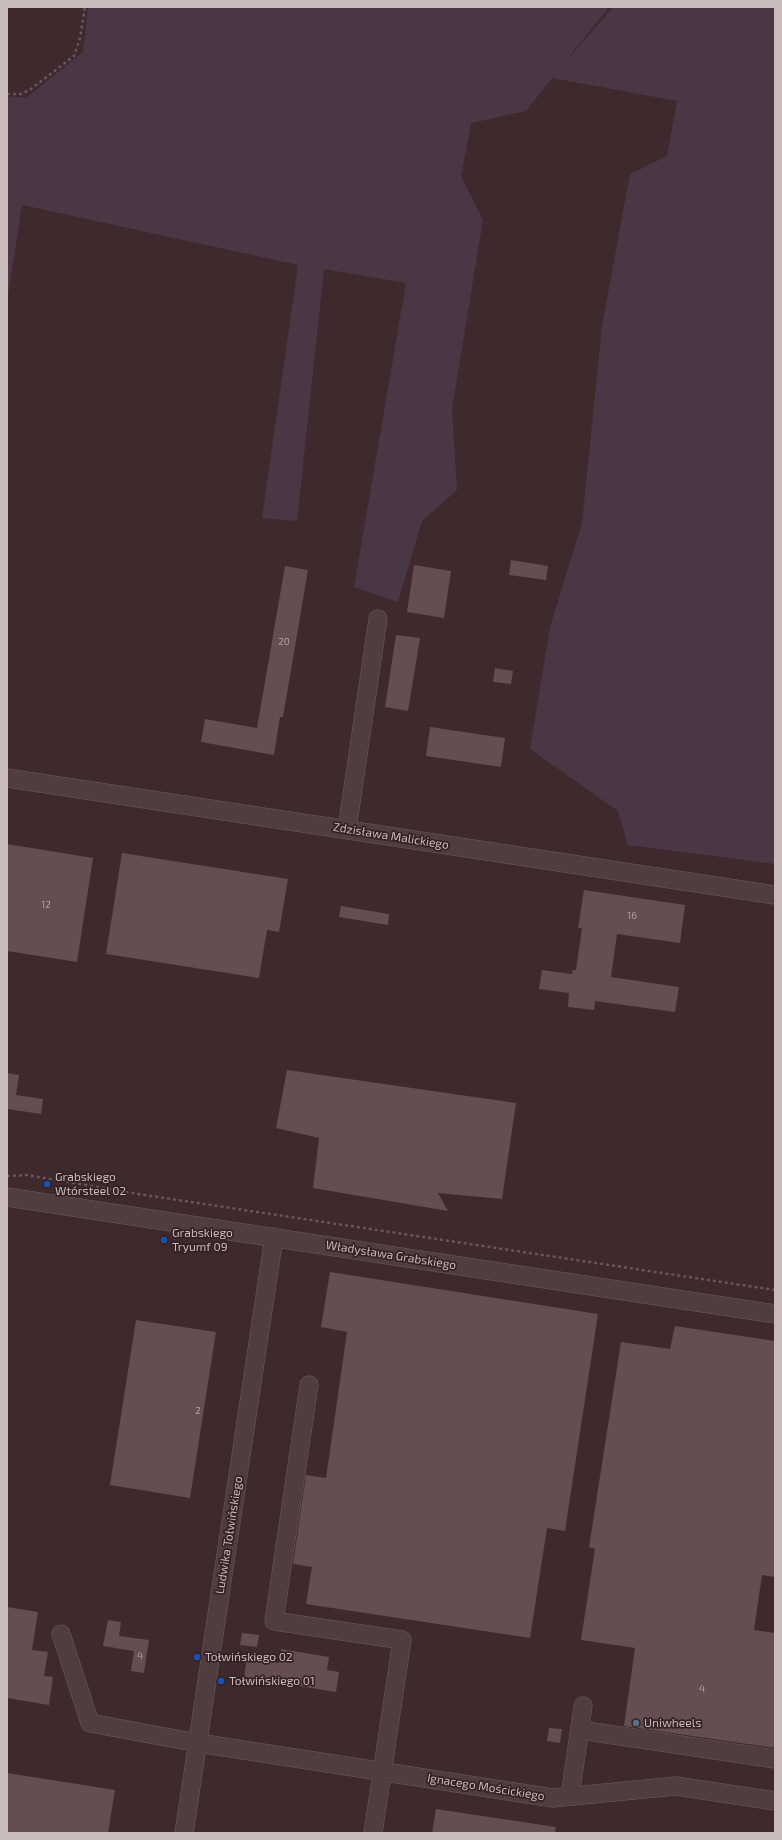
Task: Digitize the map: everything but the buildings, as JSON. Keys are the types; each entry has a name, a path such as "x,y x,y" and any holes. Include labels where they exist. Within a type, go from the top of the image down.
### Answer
{"street":[{"path":"347,829 378,619"},
{"name":"Zdzisława Malickiego","path":"7,778 775,895"},
{"name":"Władysława Grabskiego","path":"7,1197 775,1314"},
{"name":"Ludwika Tołwińskiego","path":"184,1833 274,1237"},
{"path":"309,1385 274,1620 402,1640 373,1833"},
{"name":"Ignacego Mościckiego","path":"61,1634 90,1723 198,1743 553,1798 676,1786 775,1801"},
{"path":"570,1796 583,1706"},
{"path":"580,1730 775,1759"}],"path":[{"path":"7,94 21,94 31,89 74,56 80,38 85,7"},
{"path":"7,1176 27,1175 138,1194 775,1290"}],"shaded area":[{"path":"88,7 609,7 561,67 613,7 775,7 775,864 628,845 618,811 530,749 550,627 582,523 602,326 630,174 667,156 677,101 552,78 526,111 471,123 461,177 483,220 452,409 457,490 422,521 398,602 354,587 406,283 324,269 297,521 262,518 298,265 22,205 7,302 7,96 26,98 83,52"}],"place":[{"name":"Grabskiego Wtórsteel 02","path":"47,1184"},
{"name":"Grabskiego Tryumf 09","path":"164,1240"},
{"name":"Tołwińskiego 02","path":"197,1657"},
{"name":"Tołwińskiego 01","path":"221,1681"},
{"name":"Uniwheels","path":"636,1723"}]}
